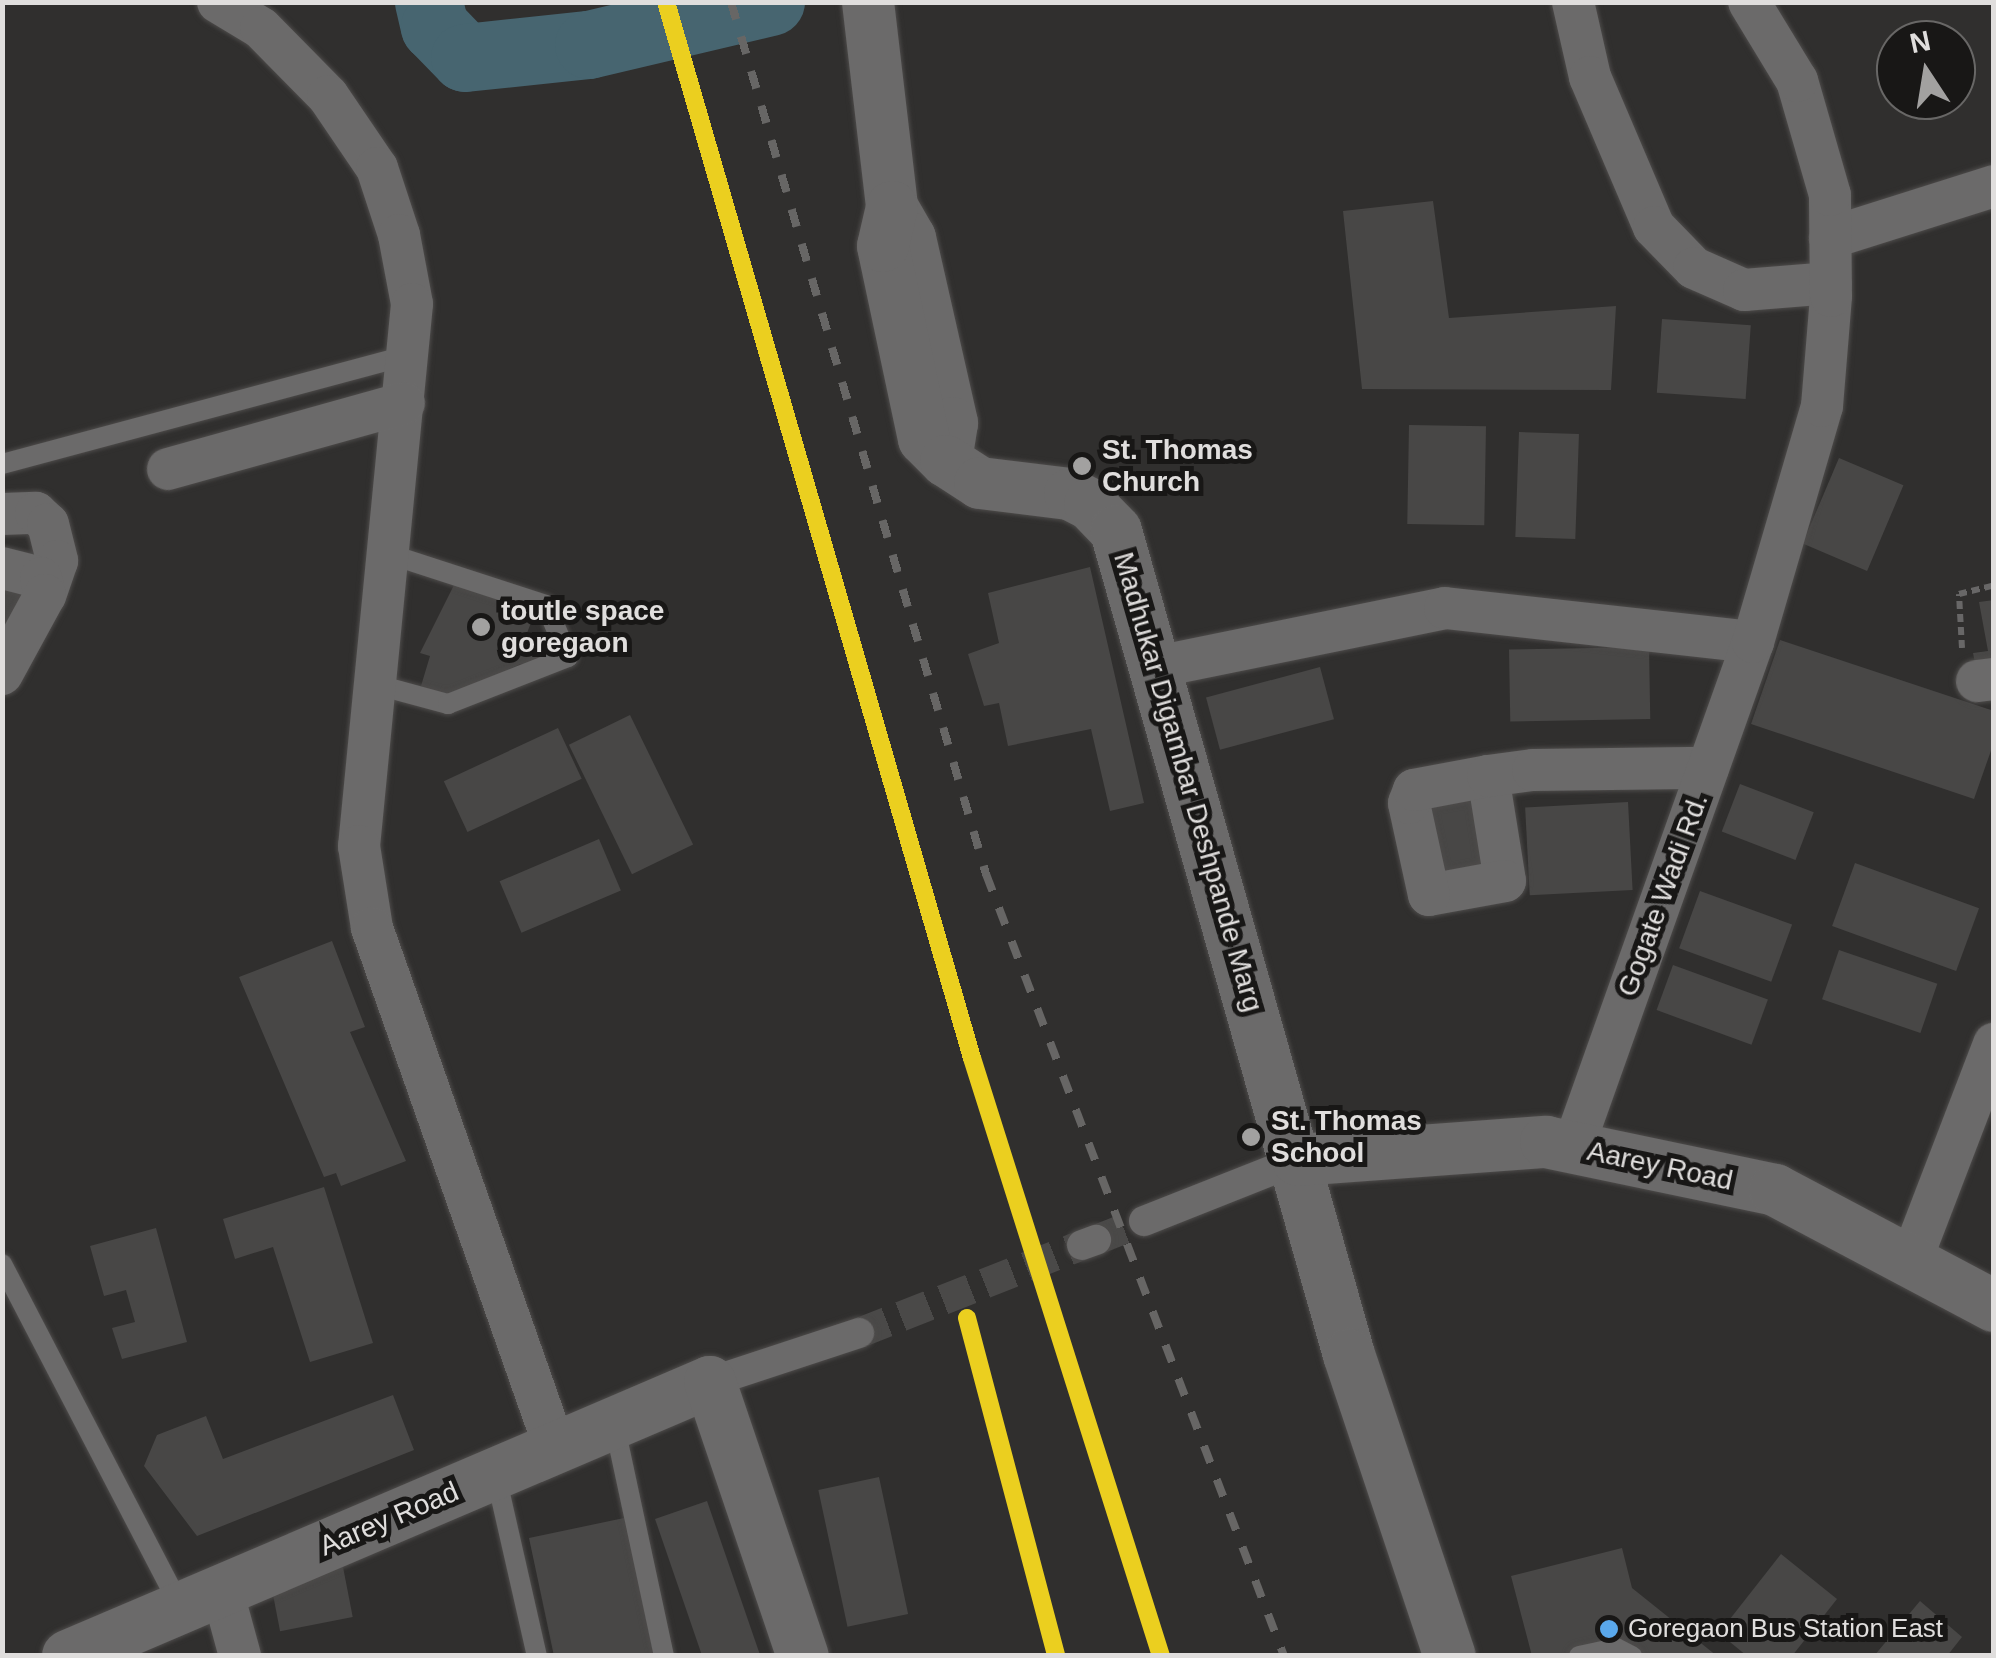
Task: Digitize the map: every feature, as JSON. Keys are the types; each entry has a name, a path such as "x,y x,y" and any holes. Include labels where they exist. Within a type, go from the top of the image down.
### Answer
{"street":[{"path":"218,2 261,28 328,96 377,168 412,304 359,846 372,928 555,1448"},
{"name":"Madhukar Digambar Deshpande Marg","path":"868,2 892,208 910,238 952,423 946,461 980,483 1070,494 1105,518 1116,532 1151,668 1298,1160 1349,1355 1450,1656"},
{"path":"1573,2 1590,77 1654,226 1694,268 1744,290 1831,283"},
{"name":"Gogate Wadi Rd.","path":"1572,1148 1753,642 1822,406 1831,283 1830,195 1797,81 1749,2"},
{"path":"1830,238 1994,186"},
{"path":"168,469 404,403"},
{"path":"2,514 36,513 48,524 57,561 44,595 2,674"},
{"path":"2,568 41,578 44,595"},
{"path":"1151,668 1445,608 1753,642"},
{"path":"1488,776 1708,768"},
{"path":"1910,1263 1994,1044"},
{"name":"Aarey Road","path":"1298,1160 1546,1142 1774,1190 1994,1306"},
{"path":"1144,1221 1298,1160"},
{"path":"803,1656 710,1382 860,1333"},
{"name":"Aarey Road","path":"68,1656 710,1382"},
{"path":"202,1599 240,1656"}],"lane":[{"path":"2,464 408,355"},
{"path":"374,684 448,704 568,657 546,604 390,554"},
{"path":"3,1268 202,1599"},
{"path":"614,1423 664,1656"},
{"path":"496,1474 536,1656"},
{"path":"1579,1656 1616,1648 1632,1656"}],"path":[{"path":"1985,680 1966,675 1956,600 1967,590 1994,586"}],"building":[{"path":"1433,201 1449,318 1616,306 1611,390 1362,389 1343,211"},
{"path":"1662,319 1751,325 1746,399 1657,393"},
{"path":"1409,425 1486,426 1484,525 1407,524"},
{"path":"1519,432 1579,434 1575,539 1515,537"},
{"path":"1839,458 1903,485 1867,571 1803,544"},
{"path":"1090,567 1144,803 1110,811 1091,729 1008,746 999,703 984,706 968,654 999,643 988,593"},
{"path":"2,582 31,593 2,647"},
{"name":"toutle space goregaon","path":"455,583 535,612 524,641 561,653 552,662 520,664 448,699 421,686 430,656 420,653"},
{"path":"1994,600 1994,664 1976,668 1973,653 1988,651 1979,602"},
{"path":"1780,640 1994,711 1994,742 1974,799 1751,724"},
{"path":"1649,647 1650,719 1510,721 1509,649"},
{"path":"1320,667 1334,719 1220,750 1206,698"},
{"path":"630,715 693,844 632,874 569,745"},
{"path":"558,728 582,779 467,832 444,781"},
{"path":"1740,784 1814,812 1795,860 1722,832"},
{"path":"1481,787 1497,880 1439,890 1423,797"},
{"path":"1628,802 1633,890 1530,895 1525,807"},
{"path":"599,839 621,891 521,933 500,881"},
{"path":"1855,863 1979,908 1956,971 1832,926"},
{"path":"1700,891 1792,925 1771,982 1679,948"},
{"path":"332,941 365,1027 350,1032 406,1161 341,1186 336,1173 324,1177 239,977"},
{"path":"1839,950 1937,984 1920,1033 1822,999"},
{"path":"1673,965 1768,1000 1751,1045 1657,1010"},
{"path":"324,1187 373,1343 310,1362 273,1247 235,1259 223,1219"},
{"path":"156,1228 187,1342 122,1359 112,1328 135,1322 126,1290 104,1296 90,1246"},
{"path":"393,1395 414,1450 197,1536 144,1466 157,1435 206,1416 223,1459"},
{"path":"879,1477 908,1614 847,1627 818,1490"},
{"path":"707,1501 760,1656 702,1656 655,1519"},
{"path":"624,1518 654,1656 554,1656 529,1538"},
{"name":"Goregaon Bus Station East","path":"1622,1548 1632,1588 1717,1656 1532,1656 1511,1576"},
{"path":"1781,1554 1837,1599 1792,1656 1747,1656 1719,1633"},
{"path":"343,1567 353,1617 280,1631 270,1581"},
{"path":"1920,1601 1962,1637 1947,1656 1874,1656"}],"waterway":[{"path":"429,2 435,27 465,58 589,45 771,2"}],"tunnel":[{"path":"1096,1240 1144,1221"},
{"path":"859,1333 1082,1245"}],"railway":[{"path":"731,2 986,874 1284,1656"}],"transit line":[{"path":"666,2 972,1058 1161,1656"},
{"path":"967,1318 1056,1656"}],"place":[{"name":"St. Thomas Church","path":"1082,466"},
{"name":"toutle space goregaon","path":"481,627"},
{"name":"St. Thomas School","path":"1251,1137"},
{"name":"Goregaon Bus Station East","path":"1609,1629"}]}
